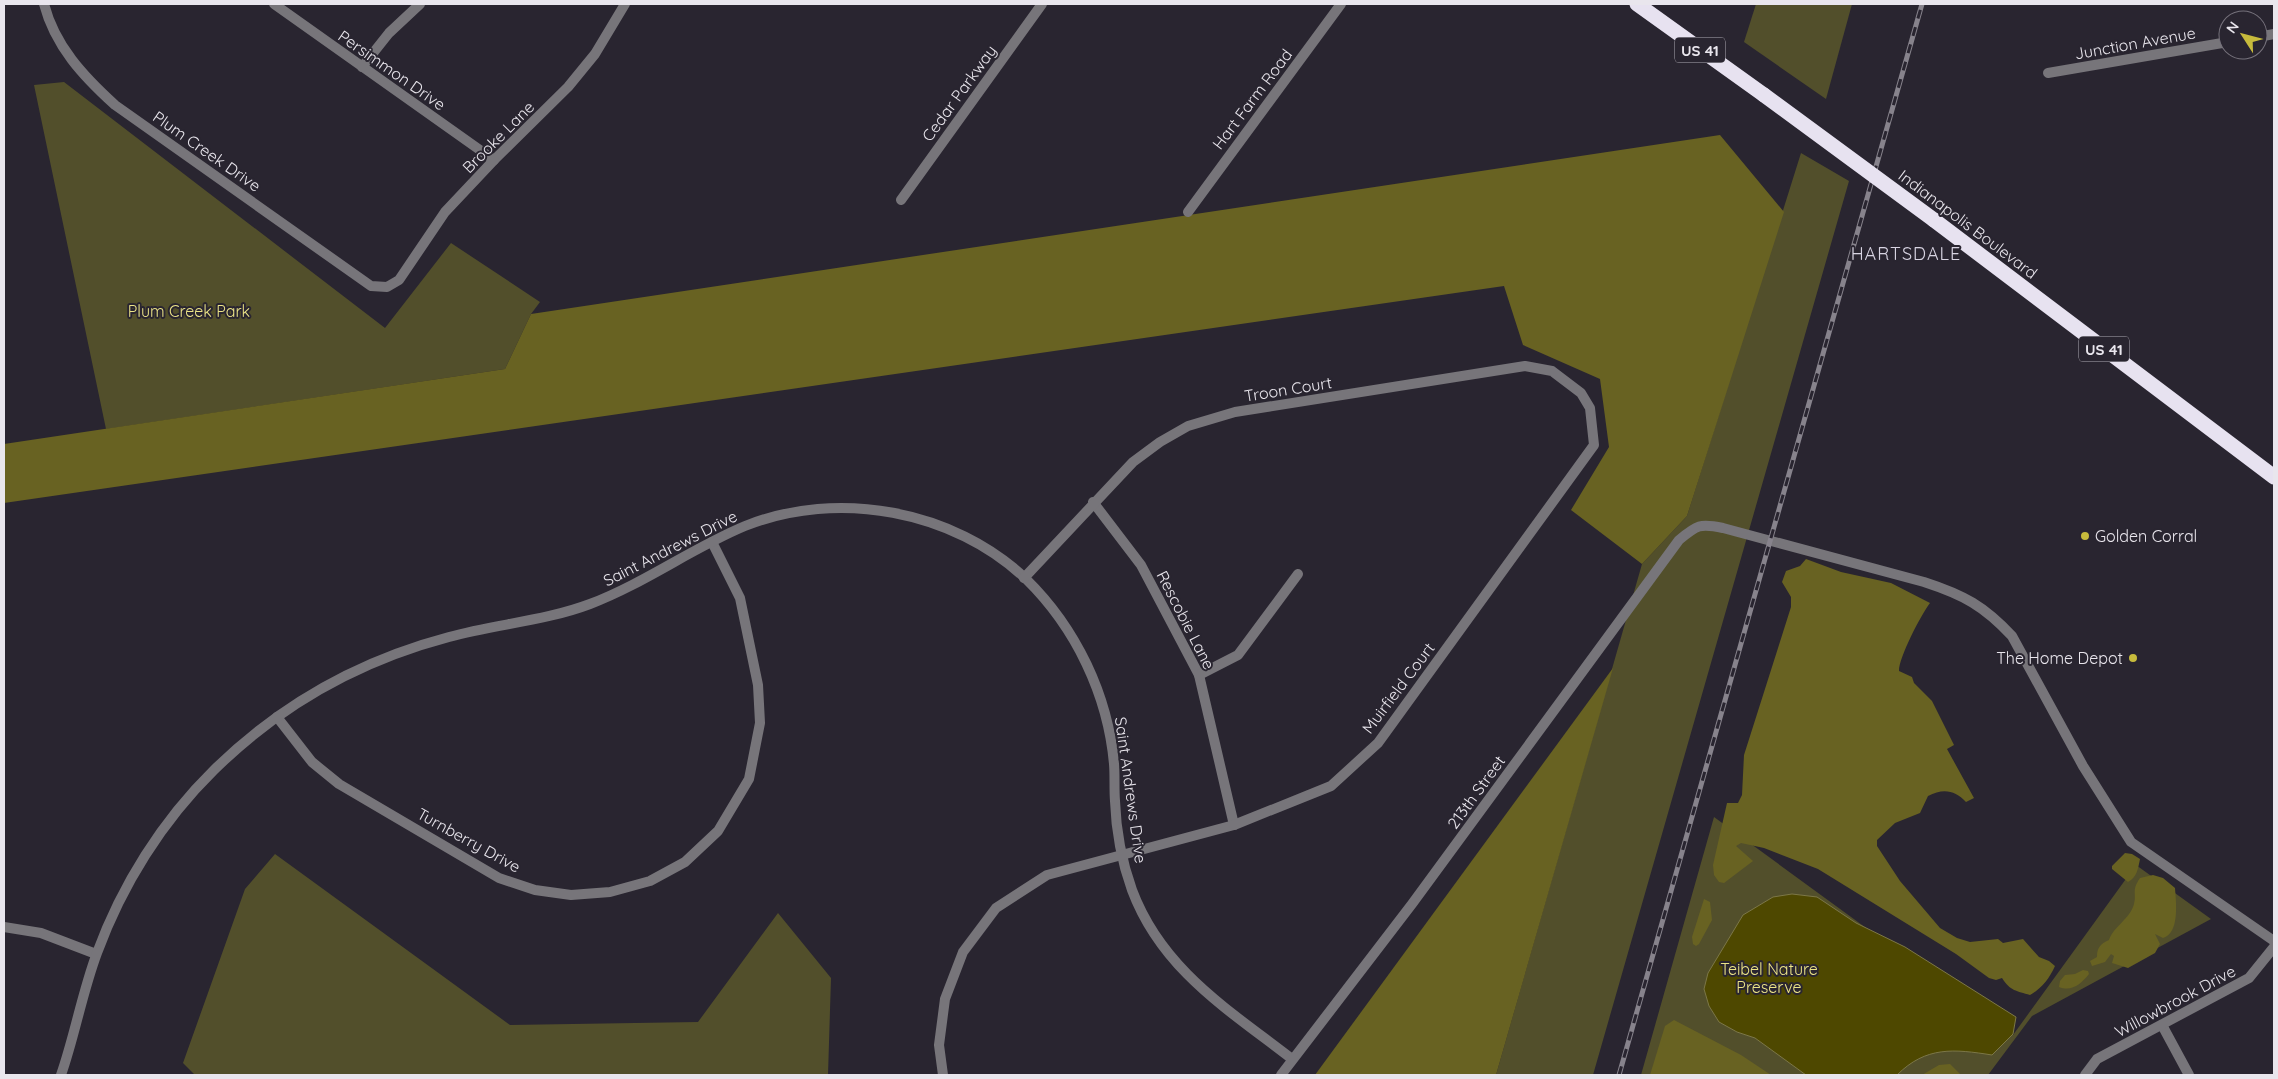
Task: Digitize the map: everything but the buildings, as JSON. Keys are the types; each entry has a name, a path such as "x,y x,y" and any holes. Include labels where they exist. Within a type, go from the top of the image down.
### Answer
{"highway":[{"name":"Indianapolis Boulevard","path":"1637,4 1934,220 2274,477"}],"street":[{"name":"Plum Creek Drive","path":"44,4 61,46 87,79 115,104 371,286 387,287"},
{"name":"Persimmon Drive","path":"274,4 494,160"},
{"path":"362,67 389,33 420,4"},
{"name":"Brooke Lane","path":"387,287 399,280 445,212 494,160 568,87 595,54 625,4"},
{"name":"Cedar Parkway","path":"901,200 1042,4"},
{"name":"Hart Farm Road","path":"1188,212 1341,4"},
{"name":"Junction Avenue","path":"2048,73 2218,44"},
{"name":"Troon Court","path":"1024,578 1133,462 1160,442 1188,426 1235,412 1525,366 1552,372 1581,393 1590,408 1590,418"},
{"name":"Muirfield Court","path":"943,1075 939,1045 945,999 962,952 996,908 1047,875 1234,825 1331,786 1378,743 1594,444 1590,418"},
{"name":"Rescobie Lane","path":"1094,502 1141,566 1199,675 1234,825"},
{"name":"Saint Andrews Drive","path":"61,1075 75,1036 96,954 135,869 181,806 211,773 243,743 278,716 340,676 373,662 445,638 527,621 591,604 652,575 712,542 759,521 795,512 818,510 872,510 901,514 954,532 1000,559 1024,578 1054,610 1080,648 1110,726 1115,805 1122,854 1133,892 1145,916 1160,941 1178,965 1200,989 1228,1013 1292,1059"},
{"name":"213th Street","path":"1280,1075 1418,896 1679,540 1695,526 1711,525 1924,582 1956,593 1978,605 1997,620 2012,636 2083,766 2131,842 2274,941"},
{"name":"Turnberry Drive","path":"278,716 312,762 339,784 499,878 535,890 571,895 610,892 650,881 685,862 718,831 749,779 760,723 758,685 740,598 712,542"},
{"path":"1199,675 1238,655 1298,574"},
{"path":"4,927 41,933 96,954"},
{"name":"Willowbrook Drive","path":"2085,1075 2097,1059 2248,978 2274,947"},
{"path":"2162,1025 2189,1075"}],"green space":[{"path":"1756,4 1852,4 1826,99 1744,42"},
{"name":"Plum Creek Park","path":"64,82 385,328 451,243 540,302 531,314 505,369 106,429 34,85"},
{"path":"1801,153 1849,181 1593,1075 1496,1075 1642,564 1687,516"},
{"name":"Teibel Nature Preserve","path":"1714,817 2013,1035 2136,865 2211,919 2032,1016 1988,1075 1641,1075"},
{"path":"275,854 510,1025 698,1022 778,913 831,978 828,1075 195,1075 183,1063 245,889"}],"shaded area":[{"path":"1720,135 1784,212 1687,516 1642,564 1571,510 1609,447 1600,379 1523,345 1504,286 4,503 4,444 505,369 531,314"},
{"path":"1806,559 1841,572 1891,583 1930,603 1906,646 1899,671 1912,677 1914,683 1932,701 1954,745 1947,749 1974,798 1966,802 1958,795 1948,791 1933,793 1928,796 1920,813 1895,823 1877,840 1877,846 1900,881 1940,928 1957,938 1970,942 1998,939 2003,943 2023,939 2039,957 2055,966 2045,983 2030,995 2011,988 2002,978 1996,980 1989,978 1956,954 1818,869 1764,848 1741,843 1736,846 1753,861 1724,883 1719,882 1714,875 1713,865 1727,803 1738,803 1742,795 1744,755 1791,607 1791,597 1782,582 1786,571 1800,566"},
{"path":"1613,668 1496,1075 1315,1075"},
{"path":"2125,853 2132,854 2140,859 2135,875 2128,882 2112,869 2112,866"},
{"path":"2153,875 2163,878 2175,888 2176,916 2172,930 2163,938 2155,934 2160,944 2155,953 2128,968 2112,963 2114,956 2111,954 2105,962 2092,966 2090,961 2097,957 2100,947 2109,940 2132,909 2136,886 2140,878"},
{"path":"1792,894 1817,897 1856,923 1905,947 2016,1017 2013,1034 1992,1055 1953,1051 1930,1054 1908,1066 1897,1075 1806,1075 1755,1038 1737,1032 1719,1022 1709,1006 1704,989 1708,973 1743,915 1773,897"},
{"path":"1704,899 1710,902 1712,920 1699,944 1696,946 1693,944 1692,937"},
{"path":"2083,970 2088,971 2089,974 2079,984 2072,988 2059,987 2060,981 2065,975 2075,974"},
{"path":"1674,1020 1741,1055 1771,1075 1650,1075 1665,1026"},
{"path":"1950,1064 1961,1075 1922,1075 1939,1065"}],"railway":[{"path":"1619,1075 1922,4"}],"place":[{"name":"Golden Corral","path":"2085,536"},
{"name":"The Home Depot","path":"2133,658"}],"district":[{"name":"HARTSDALE","path":"1906,253"}]}
